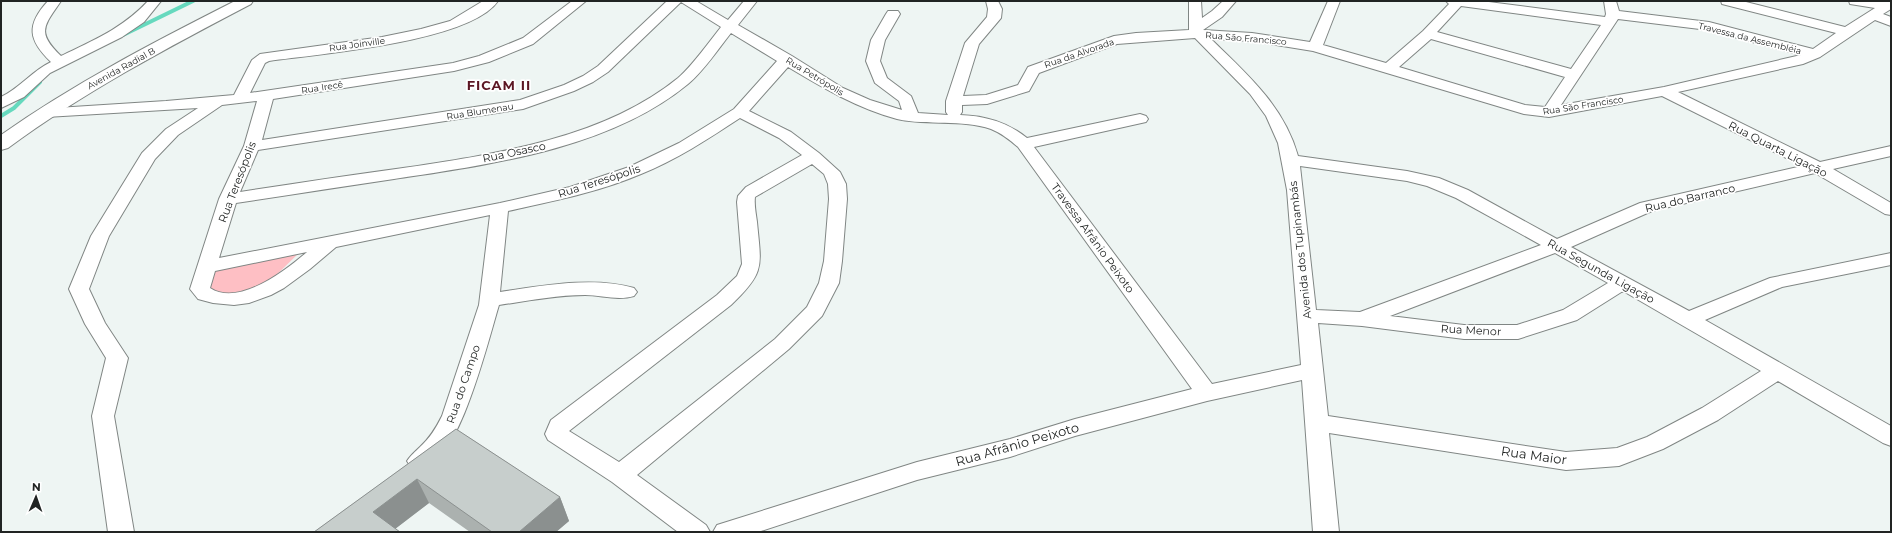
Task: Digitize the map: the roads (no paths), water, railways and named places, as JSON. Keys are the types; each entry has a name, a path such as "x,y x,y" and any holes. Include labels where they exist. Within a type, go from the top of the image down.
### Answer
{"main road":[{"name":"Avenida Radial B","path":"1,144 46,112 139,57 246,1"}],"street":[{"path":"55,1 40,21 39,34 41,42 59,62"},
{"path":"1,103 19,94 46,70 59,62 117,34 139,19 154,1"},
{"name":"Rua Joinville","path":"240,99 259,60 265,57 382,41 422,33 455,24 472,15 492,1"},
{"name":"Rua Irecê","path":"46,112 240,99 454,67 484,59 528,41 580,1"},
{"name":"Rua Blumenau","path":"252,146 523,104 548,96 588,79 604,69 675,1"},
{"name":"Rua Petrópolis","path":"687,1 787,59 838,91 864,104 912,117 954,110"},
{"name":"Rua Osasco","path":"228,199 440,167 524,151 539,148 608,125 654,102 684,80 751,1"},
{"path":"954,110 972,43 994,18 995,9 992,1"},
{"name":"Rua da Alvorada","path":"954,110 1024,88 1033,70 1114,40 1136,37 1217,14 1230,1"},
{"path":"1315,47 1334,1"},
{"path":"1388,70 1428,34 1455,1"},
{"name":"Travessa da Assembléia","path":"1455,1 1611,12 1709,26 1814,54"},
{"path":"1727,1 1847,32"},
{"path":"1855,1 1884,8 1891,22"},
{"name":"Rua São Francisco","path":"1196,20 1252,37 1315,47 1388,70 1524,109 1548,112 1664,91 1798,61 1814,54 1884,8"},
{"path":"1548,112 1575,75 1611,12"},
{"path":"893,14 878,40 873,61 880,80 906,98 912,117"},
{"name":"Avenida dos Tupinambás","path":"1196,20 1271,112 1281,130 1291,160 1307,316 1326,532"},
{"path":"1428,34 1575,75"},
{"name":"Rua Teresópolis","path":"206,267 330,243 576,191 635,171 685,146 739,112 787,59"},
{"name":"Rua Quarta Ligação","path":"1664,91 1820,168 1891,210"},
{"name":"Rua Teresópolis","path":"266,96 252,146 228,199 200,289 206,295 224,299 246,297 276,285 330,243"},
{"path":"121,532 103,416 116,358 95,324 79,289 100,236 148,156 172,132 218,101"},
{"name":"Travessa Afrânio Peixoto","path":"954,110 977,120 1007,130 1024,144 1207,393"},
{"path":"620,475 782,344 815,311 829,283 833,261 838,199 837,184 832,172 785,135 739,112"},
{"path":"1024,144 1140,119"},
{"name":"Rua do Barranco","path":"1362,319 1557,246 1646,207 1891,151"},
{"path":"697,532 620,475 556,434 556,430 559,426 724,300 744,281 750,271 751,264 746,202 747,196 752,190 813,156"},
{"name":"Rua Segunda Ligação","path":"1291,160 1407,176 1433,182 1462,194 1688,319 1891,437"},
{"name":"Rua do Campo","path":"404,474 428,454 444,434 454,416 489,300 500,208"},
{"path":"1688,319 1777,282 1891,259"},
{"name":"Rua Menor","path":"1307,316 1362,319 1464,332 1518,332 1570,315 1623,283"},
{"path":"489,300 554,291 586,289 627,292"},
{"name":"Rua Afrânio Peixoto","path":"726,532 918,471 1010,448 1075,428 1207,393 1312,370"},
{"name":"Rua Maior","path":"1317,423 1566,461 1619,457 1655,443 1710,414 1778,371"}],"waterway":[{"path":"123,35 193,1"},
{"path":"1,116 14,108 40,82"}],"district":[{"name":"FICAM II","path":"499,85"}]}
